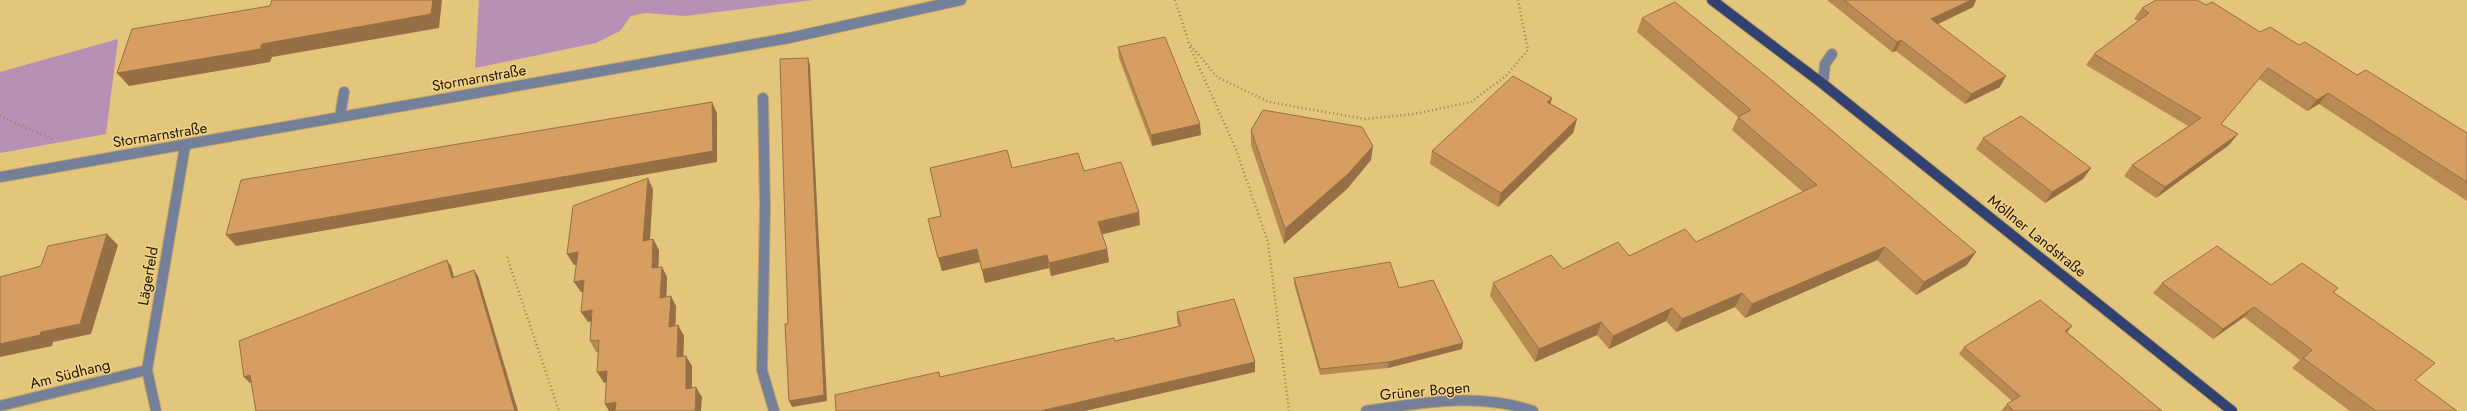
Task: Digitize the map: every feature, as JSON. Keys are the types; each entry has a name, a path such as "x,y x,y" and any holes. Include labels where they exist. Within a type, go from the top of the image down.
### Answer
{"main road":[{"name":"Möllner Landstraße","path":"1712,0 1823,84 2232,411"}],"street":[{"name":"Stormarnstraße","path":"0,178 789,38 961,0"},
{"path":"1823,84 1825,64 1832,54"},
{"path":"340,118 344,92"},
{"path":"763,98 765,206 762,370 774,411"},
{"name":"Lägerfeld","path":"156,411 147,370 185,146"},
{"name":"Am Südhang","path":"0,406 147,370"},
{"name":"Grüner Bogen","path":"1366,411 1464,400 1522,406 1533,411"}],"path":[{"path":"1175,0 1189,43 1235,147 1268,242 1289,411"},
{"path":"1189,43 1217,77 1269,102 1365,119 1414,114 1471,102 1506,76 1528,50 1518,0"},
{"path":"0,116 56,141"},
{"path":"507,257 559,411"}],"shaded area":[{"path":"479,0 813,0 685,16 645,13 631,16 620,31 596,43 475,68"},
{"path":"118,39 106,134 0,153 0,72"}],"building":[{"path":"272,0 433,0 431,14 262,44 260,49 117,73 132,29 270,6"},
{"path":"1844,0 1971,0 1931,19 2006,76 1971,94 1901,40 1897,42"},
{"path":"2156,0 2197,0 2206,5 2212,2 2260,32 2270,27 2299,45 2305,42 2357,75 2366,70 2467,133 2467,182 2328,93 2317,100 2268,68 2221,124 2238,134 2165,187 2132,165 2201,118 2094,54 2149,13 2142,8"},
{"path":"1675,2 1774,82 1976,252 1924,282 1885,247 1752,304 1742,293 1682,319 1672,308 1613,336 1601,322 1539,349 1493,283 1551,255 1563,269 1618,242 1629,256 1685,229 1696,242 1817,185 1738,117 1751,110 1642,18"},
{"path":"1165,37 1200,124 1151,135 1118,47"},
{"path":"808,58 824,395 789,401 785,324 788,324 780,59"},
{"path":"1513,76 1552,98 1547,102 1577,119 1501,193 1432,151"},
{"path":"712,102 713,151 226,235 241,180"},
{"path":"1263,110 1362,127 1373,146 1348,174 1285,229 1251,130"},
{"path":"2021,116 2091,168 2052,192 1983,138"},
{"path":"1007,150 1012,168 1078,153 1084,171 1121,162 1139,212 1098,222 1107,249 1049,263 1047,255 982,270 977,249 938,258 928,219 941,216 930,168"},
{"path":"648,178 643,241 653,239 652,268 662,267 660,298 671,296 669,327 678,325 677,357 686,356 686,389 696,387 695,411 615,411 616,402 605,404 607,371 597,372 599,340 590,341 592,310 581,312 584,280 574,282 578,252 567,254 573,206"},
{"path":"107,234 80,324 41,332 40,335 0,344 0,277 41,266 48,246"},
{"path":"2217,246 2271,285 2302,263 2338,288 2333,292 2435,363 2415,380 2457,411 2376,411 2303,358 2312,350 2254,307 2223,329 2162,283"},
{"path":"447,260 452,278 474,270 515,411 256,411 250,375 244,377 239,341"},
{"path":"1390,262 1399,288 1433,280 1463,343 1389,362 1320,369 1294,278"},
{"path":"1234,299 1255,362 1040,411 836,411 835,395 939,372 940,377 1114,338 1115,341 1181,326 1177,312"},
{"path":"2040,300 2072,326 2065,331 2162,411 2014,411 2007,404 2020,396 1964,347"}]}
